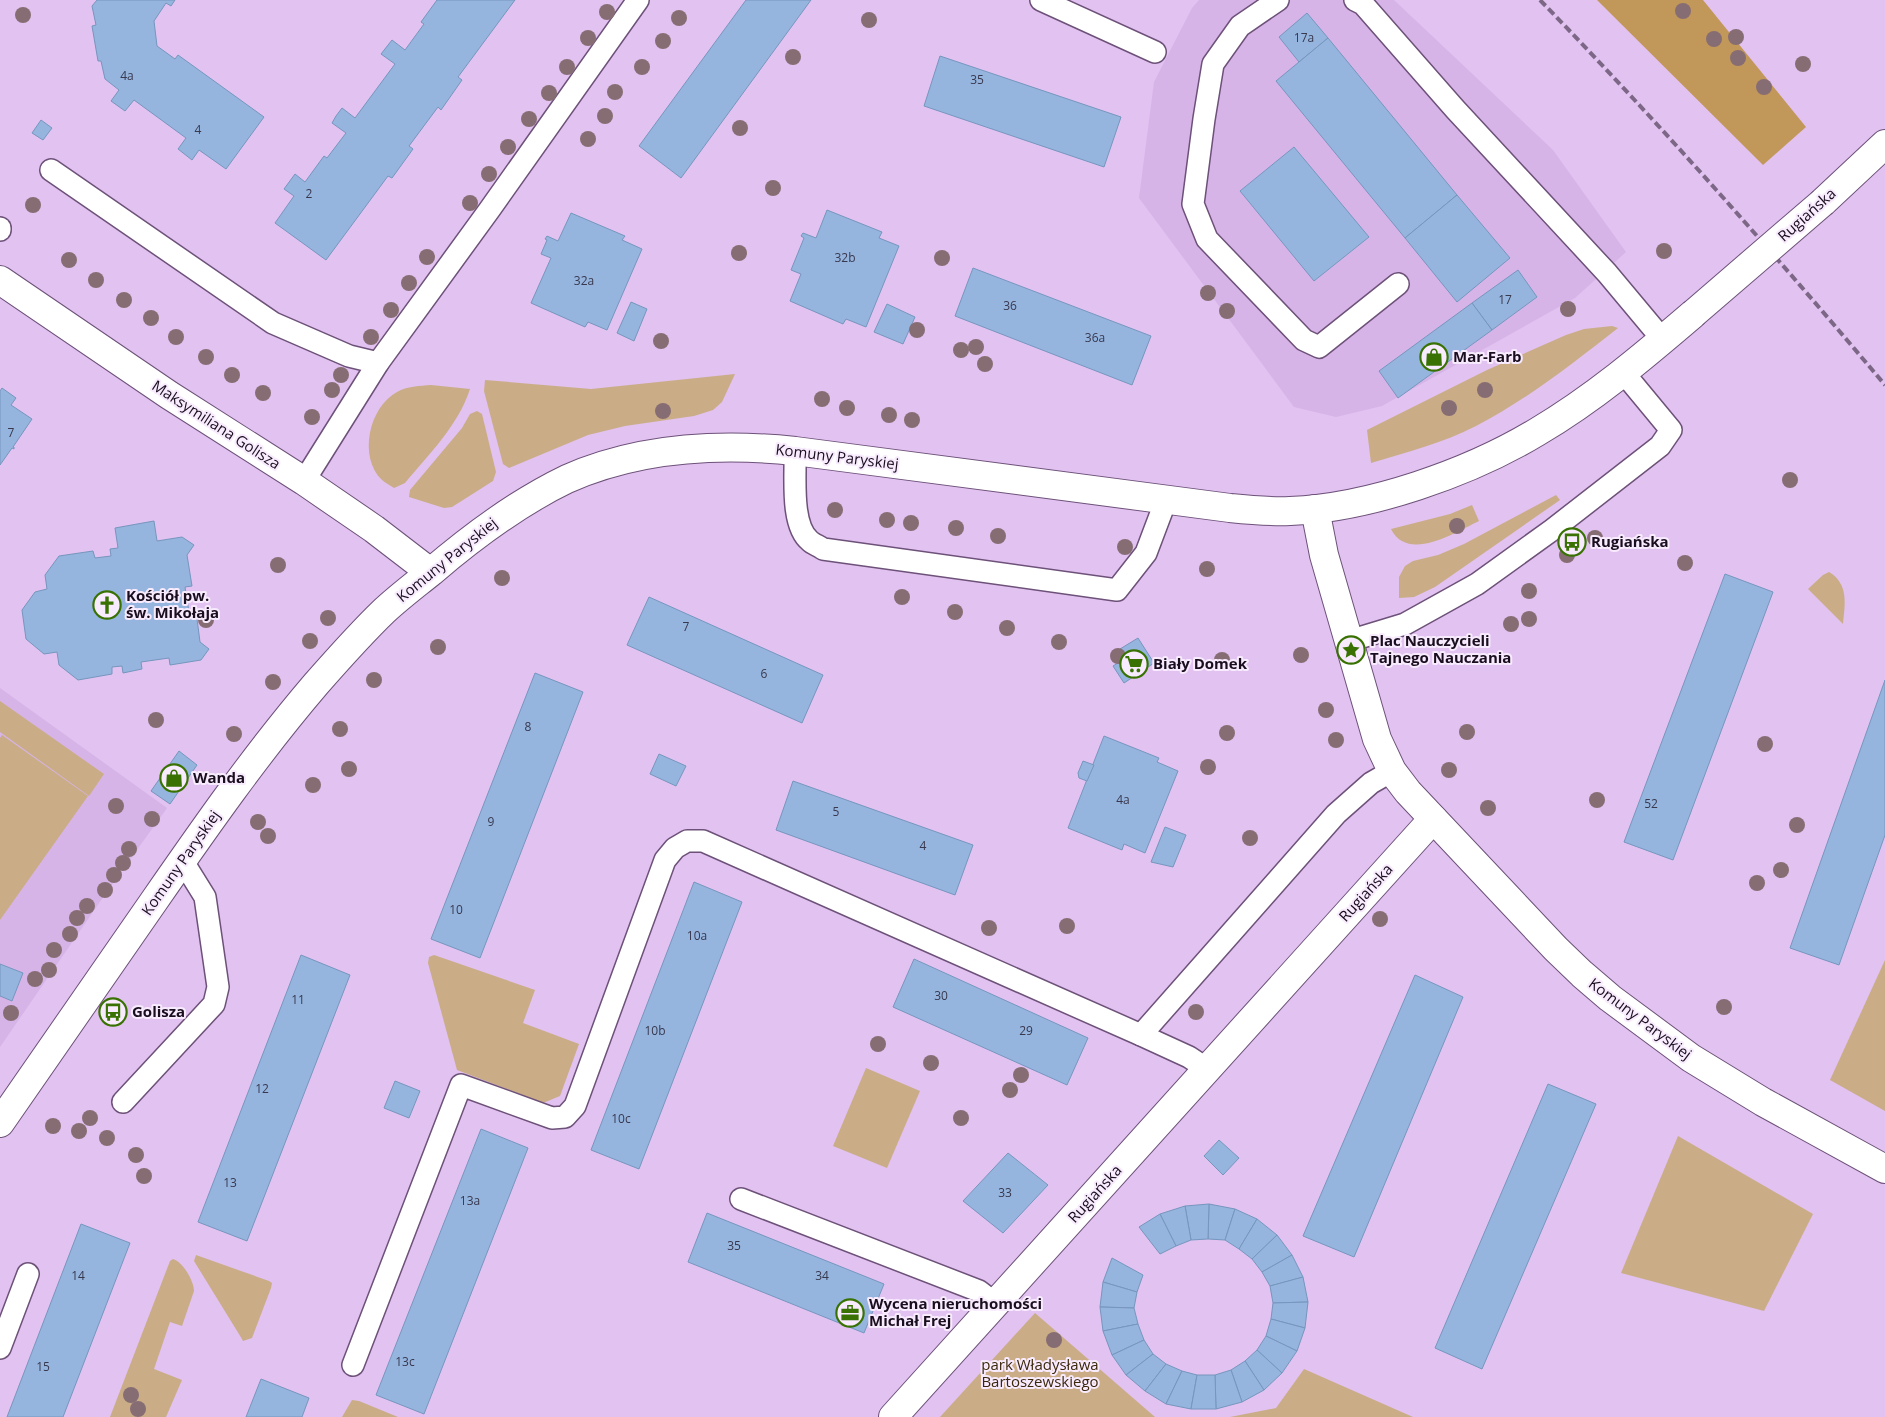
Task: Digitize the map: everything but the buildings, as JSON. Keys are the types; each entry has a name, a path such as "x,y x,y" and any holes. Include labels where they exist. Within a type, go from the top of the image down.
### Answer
{"street":[{"name":"Rugiańska","path":"1315,509 1345,504 1406,489 1473,465 1537,432 1623,372 1663,340 1823,202 1885,144"},
{"name":"Maksymiliana Golisza","path":"0,280 192,410 304,480 374,529 430,572"},
{"name":"Komuny Paryskiej","path":"0,1123 220,805 263,748 336,661 384,612 468,540 517,507 569,479 596,468 650,454 702,447 734,446 795,451 1253,510 1290,511 1315,509"},
{"path":"1315,509 1324,555 1377,739 1392,771 1433,819"},
{"name":"Rugiańska","path":"893,1417 1433,819"},
{"name":"Komuny Paryskiej","path":"1433,819 1556,949 1610,998 1691,1058 1763,1102 1885,1169"}],"lane":[{"path":"304,480 378,363 638,0"},
{"path":"1041,0 1156,52"},
{"path":"1278,0 1240,26 1213,64 1204,119 1194,204 1207,239 1304,340 1319,347 1398,284"},
{"path":"1355,0 1363,4 1456,110 1606,273 1663,340"},
{"path":"51,170 273,323 348,356 378,363"},
{"path":"1348,641 1405,624 1477,584 1552,530 1660,446 1671,430 1623,372"},
{"path":"795,451 797,512 800,528 809,541 824,549 1117,590 1146,553 1166,500"},
{"path":"1141,1035 1336,814 1371,783 1392,771"},
{"path":"353,1365 462,1085 552,1118 565,1116 575,1106 665,860 675,848 687,841 704,841 1190,1057 1207,1070"},
{"path":"123,1102 214,1004 218,987 205,897 182,860"},
{"path":"740,1199 979,1291 996,1304"},
{"path":"0,1348 28,1274"}],"shaded area":[{"path":"1199,0 1394,0 1553,150 1626,252 1575,298 1382,406 1336,417 1294,407 1139,198 1154,82 1192,8"},
{"path":"1597,0 1703,0 1806,127 1763,165"},
{"path":"0,688 167,808 0,1047"}],"green space":[{"path":"1612,326 1618,328 1550,380 1476,426 1425,447 1371,463 1367,430 1487,370 1566,335 1584,329"},
{"path":"735,374 722,402 713,410 694,416 625,426 588,435 509,468 503,464 484,391 485,380 591,389"},
{"path":"431,385 470,389 458,415 442,439 405,483 394,488 382,480 370,459 370,433 374,420 379,409 387,399 397,392 409,387"},
{"path":"477,411 482,414 496,472 493,481 452,507 444,508 409,497 410,490 462,428 470,414"},
{"path":"1556,495 1560,500 1435,587 1414,597 1399,598 1399,577 1405,566 1413,561 1438,555 1464,544"},
{"path":"1472,505 1479,521 1433,542 1409,544 1399,539 1391,529 1450,514"},
{"path":"1829,572 1840,582 1843,588 1845,602 1843,624 1808,589"},
{"path":"0,701 104,774 89,796 0,732"},
{"path":"2,735 88,796 0,920 0,738"},
{"path":"434,955 535,990 523,1023 579,1044 560,1096 543,1103 457,1070 428,963 429,957"},
{"path":"1885,960 1885,1111 1830,1080"},
{"path":"866,1068 920,1091 887,1168 833,1146"},
{"path":"1678,1136 1813,1214 1764,1311 1621,1273"},
{"path":"196,1255 272,1283 252,1338 243,1341 194,1261"},
{"path":"173,1259 187,1272 194,1291 182,1326 170,1322 154,1369 182,1380 166,1417 110,1417 170,1261"},
{"name":"park Władysława Bartoszewskiego","path":"1035,1313 1155,1417 940,1417"},
{"path":"1304,1369 1413,1417 1230,1417 1276,1408"},
{"path":"352,1400 359,1401 398,1417 342,1417"}],"railway":[{"path":"1540,0 1716,190 1885,385"}],"place":[{"name":"Mar-Farb","path":"1434,357"},
{"name":"Rugiańska","path":"1572,542"},
{"name":"Kościół pw. św. Mikołaja","path":"107,605"},
{"name":"Plac Nauczycieli Tajnego Nauczania","path":"1351,650"},
{"name":"Biały Domek","path":"1134,664"},
{"name":"Wanda","path":"174,778"},
{"name":"Golisza","path":"113,1012"},
{"name":"Wycena nieruchomości Michał Frej","path":"850,1313"}]}
